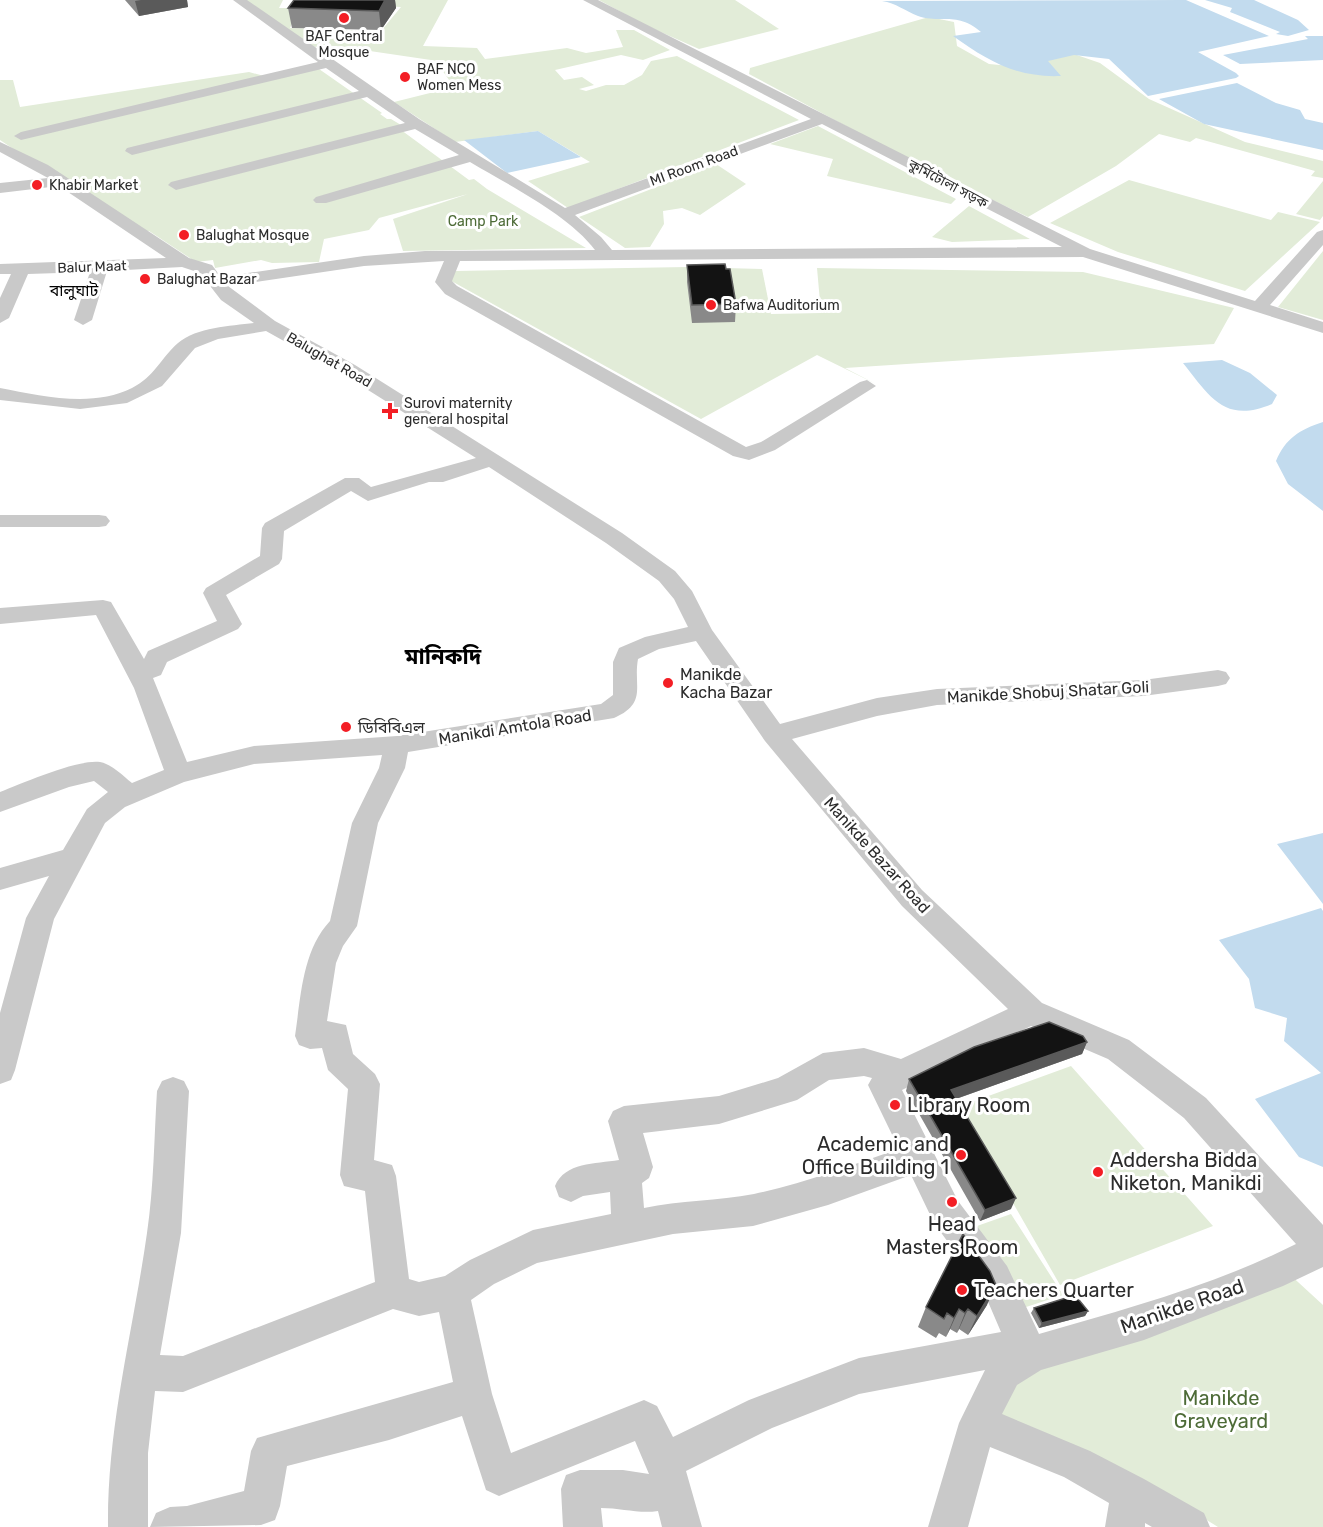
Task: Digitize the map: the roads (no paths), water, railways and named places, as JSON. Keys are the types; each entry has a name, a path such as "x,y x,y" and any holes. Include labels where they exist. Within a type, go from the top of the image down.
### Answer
{"street":[{"path":"239,0 417,124 473,156 564,214 602,244 607,255"},
{"name":"কুর্মিটোলা সড়ক","path":"589,0 1084,252 1323,328"},
{"path":"21,136 328,64"},
{"path":"132,151 370,92"},
{"name":"MI Room Road","path":"564,214 824,119"},
{"path":"176,185 417,124"},
{"name":"Balughat Road","path":"0,146 16,152 183,262 206,269 227,296 269,325 348,369 614,538 667,576 684,596 702,632"},
{"path":"321,200 473,156"},
{"path":"0,188 61,181"},
{"path":"1258,308 1323,235"},
{"path":"216,283 364,261 453,256 1084,252"},
{"path":"453,256 443,282 450,290 740,452 748,454 768,446 867,386"},
{"name":"Balur Maat","path":"0,269 100,267 183,262"},
{"path":"83,320 100,267"},
{"path":"0,318 22,268"},
{"path":"0,394 71,405 135,395 157,381 187,345 206,337 269,325"},
{"path":"140,674 153,669 156,657 230,624 214,593 270,559 273,528 352,482 368,495 431,475 436,478 491,460"},
{"path":"0,521 99,521"},
{"path":"0,616 103,607 151,696 178,774"},
{"name":"Manikde Bazar Road","path":"702,632 774,735 912,898 1031,1012 1089,1039 1118,1049 1195,1108 1257,1174"},
{"name":"Manikdi Amtola Road","path":"0,1070 31,943 40,918 70,859 96,816 106,806 178,774 275,753 397,745 612,710 625,697 628,685 627,654 653,643 702,632"},
{"name":"Manikde Shobuj Shatar Goli","path":"774,735 877,708 937,697 1143,688 1218,678"},
{"path":"393,1292 380,1176 356,1175 364,1084 339,1060 335,1034 310,1036 321,963 331,939 343,926 365,823 392,768 397,745"},
{"path":"0,802 65,778 98,771 129,794"},
{"path":"0,879 70,859"},
{"path":"583,1527 580,1489 623,1489 643,1494 735,1425 859,1376 1029,1350 995,1278 946,1212 884,1085 902,1073 1031,1012"},
{"path":"571,1186 576,1182 625,1174 637,1167 624,1120 719,1110 786,1090 823,1067 864,1062 902,1073"},
{"path":"128,1527 126,1490 140,1373 164,1231 173,1091"},
{"path":"140,1373 183,1374 393,1292 419,1299 452,1292 482,1272 533,1247 625,1230 673,1218 753,1210 828,1189 919,1157"},
{"path":"625,1174 625,1230"},
{"name":"Manikde Road","path":"948,1527 978,1423 1004,1372 1029,1350 1144,1322 1283,1269 1322,1251 1257,1174"},
{"path":"452,1292 474,1394 499,1477 644,1419 668,1475 682,1527"},
{"path":"170,1527 187,1526 261,1506 270,1451 389,1421 474,1394"},
{"path":"978,1423 1077,1464 1128,1510 1190,1527"}],"water":[{"path":"1186,0 1269,36 1198,52 1236,73 1239,76 1236,78 1148,96 1109,59 1074,55 1048,61 1061,76 1045,76 1017,71 978,53 953,36 981,32 972,26 956,20 918,16 882,1"},
{"path":"1205,0 1254,0 1298,20 1309,30 1288,36 1276,34 1280,32 1230,12 1232,8"},
{"path":"1305,36 1323,36 1323,60 1240,64 1223,55 1308,39"},
{"path":"1237,83 1276,103 1300,110 1305,119 1323,123 1323,150 1204,124 1159,99"},
{"path":"538,131 581,157 507,173 464,140"},
{"path":"1222,360 1250,373 1277,395 1272,404 1242,411 1230,409 1211,396 1183,363"},
{"path":"1323,422 1323,511 1288,484 1276,461 1284,446 1294,436"},
{"path":"1323,833 1323,904 1277,844"},
{"path":"1321,908 1323,911 1323,1167 1299,1157 1255,1099 1321,1073 1284,1041 1287,1018 1255,1008 1249,979 1219,940"}],"place":[{"name":"BAF Central Mosque","path":"344,18"},
{"name":"BAF NCO Women Mess","path":"405,77"},
{"name":"Khabir Market","path":"37,185"},
{"name":"Balughat Mosque","path":"184,235"},
{"name":"Balughat Bazar","path":"145,279"},
{"name":"Bafwa Auditorium","path":"711,305"},
{"name":"Surovi maternity general hospital","path":"390,411"},
{"name":"Manikde Kacha Bazar","path":"668,683"},
{"name":"ডিবিবিএল","path":"346,727"},
{"name":"Library Room","path":"895,1105"},
{"name":"Academic and Office Building 1","path":"961,1155"},
{"name":"Addersha Bidda Niketon, Manikdi","path":"1098,1172"},
{"name":"Head Masters Room","path":"952,1202"},
{"name":"Teachers Quarter","path":"962,1290"}],"district":[{"name":"বালুঘাট","path":"74,290"},
{"name":"মানিকদি","path":"443,656"}],"park label":[{"name":"Camp Park","path":"483,221"},
{"name":"Manikde Graveyard","path":"1221,1410"}]}
